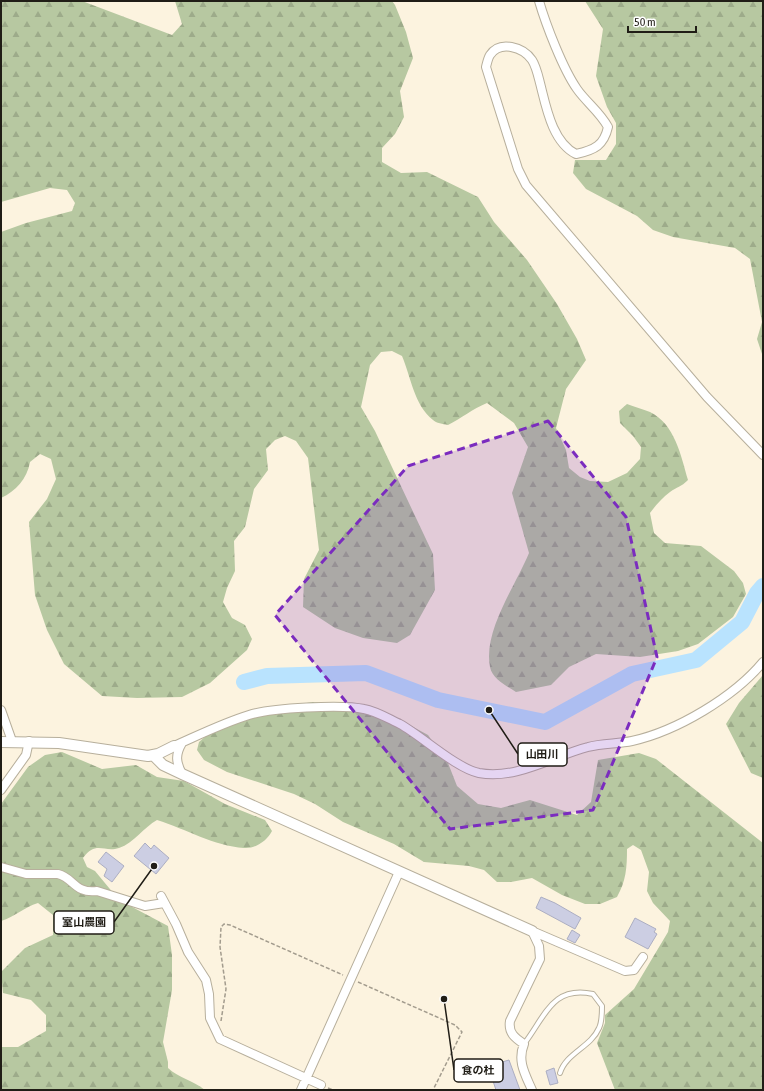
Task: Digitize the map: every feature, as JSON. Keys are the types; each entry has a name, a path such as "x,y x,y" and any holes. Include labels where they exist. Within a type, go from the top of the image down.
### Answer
{"street":[{"path":"539,1 569,77 578,91 600,114 608,127 603,142 596,148 576,154 569,150 552,125 532,60 523,51 515,47 498,48 490,56 486,67 518,169 526,185 707,396 763,455"},
{"path":"1,742 29,741 95,747 136,755 153,755 249,715 266,711 336,707 364,709 399,724 420,736 462,767 480,773 512,772 549,762 588,747 631,742 652,736 690,718 728,695 749,678 763,662"},
{"path":"1,710 12,741"},
{"path":"1,790 26,755 29,741"},
{"path":"178,744 176,756 177,765 182,774"},
{"path":"153,755 163,765 182,774 399,872 625,971 634,970 643,957"},
{"path":"1,867 26,874 63,875 80,890 102,893 145,906 163,900 176,924 188,952 206,980 209,994 210,1018 220,1039 321,1085"},
{"path":"301,1090 399,872"},
{"path":"532,931 540,946 540,959 510,1021 509,1027 510,1031 515,1037 524,1044 521,1051 521,1064 532,1090"}],"lane":[{"path":"524,1044 545,1012 557,999 573,993 593,994 602,1006 600,1028 591,1039 562,1066 560,1073"}],"path":[{"path":"221,1024 226,989 220,947 221,927 224,924 230,925 455,1025 462,1032 433,1090"}],"highlighted area":[{"path":"548,421 626,517 657,657 593,810 450,829 342,695 275,615 408,466"}],"green space":[{"path":"1,1 82,1 172,35 182,24 175,1 392,1 406,32 413,58 400,91 404,117 395,134 382,148 382,162 401,173 427,172 478,197 494,222 527,260 557,304 577,339 586,360 566,389 556,428 566,450 569,468 580,477 590,481 608,482 627,473 640,459 641,447 633,436 620,423 619,411 627,404 650,412 659,417 666,424 676,442 688,480 667,494 650,513 654,533 665,543 701,546 734,571 743,583 746,594 733,617 698,644 678,651 640,657 596,654 569,667 551,685 516,692 500,682 491,671 489,653 491,639 502,609 529,553 512,493 528,447 514,423 487,403 448,425 434,421 421,407 417,399 402,356 392,351 381,352 370,365 361,407 375,431 433,554 435,590 410,635 397,643 363,638 335,628 303,607 304,579 319,550 308,458 296,441 285,436 275,440 266,449 268,470 254,489 245,527 234,541 235,571 227,588 223,602 232,618 245,625 252,639 247,650 210,683 182,697 137,698 102,696 64,664 47,630 35,595 29,522 47,499 56,479 51,459 40,454 30,462 29,468 20,484 1,498 1,232 26,223 72,211 75,203 67,190 50,188 1,202"},
{"path":"585,1 763,1 763,357 757,339 762,322 750,259 735,248 673,237 653,230 637,216 586,189 573,173 575,160 606,160 616,144 616,123 607,107 596,76 603,29"},
{"path":"763,675 763,778 751,773 726,724 739,703"},
{"path":"312,702 341,704 373,710 395,717 428,735 448,763 457,786 478,804 501,808 530,800 577,815 591,802 598,760 639,753 656,759 763,843 763,1090 615,1090 597,1043 605,1023 605,1015 634,989 668,932 670,921 653,903 647,891 649,872 641,850 633,845 627,849 625,874 617,897 600,904 585,904 562,895 532,878 511,882 497,882 484,870 469,866 424,862 394,844 343,822 315,804 294,794 227,772 204,760 197,750 199,742 207,735 225,727 279,708"},
{"path":"62,752 102,769 136,765 157,777 184,781 225,804 265,820 272,831 267,838 256,846 248,848 233,847 211,841 157,820 124,846 114,849 96,848 83,858 87,867 95,871 119,900 168,926 172,955 172,990 163,1042 168,1068 205,1090 1,1090 1,1047 18,1047 46,1031 46,1015 31,1000 3,993 1,972 25,948 53,935 53,915 38,903 1,921 1,804 28,767 45,755"}],"building":[{"path":"145,843 151,849 154,845 169,858 156,874 134,856"},
{"path":"106,852 124,866 112,882 104,876 107,869 98,862"},
{"path":"541,897 581,918 575,929 536,908"},
{"path":"635,918 656,929 654,932 657,934 648,949 625,937"},
{"path":"572,930 580,935 575,943 567,939"},
{"path":"509,1060 520,1090 496,1090 488,1066"},
{"path":"554,1068 558,1083 550,1085 546,1071"}],"waterway":[{"path":"244,682 267,676 366,673 438,700 545,722 632,674 696,660 742,622 757,593 763,586"}],"place":[{"name":"山田川","path":"489,710"},
{"name":"室山農園","path":"154,866"},
{"name":"食の杜","path":"444,999"}]}
